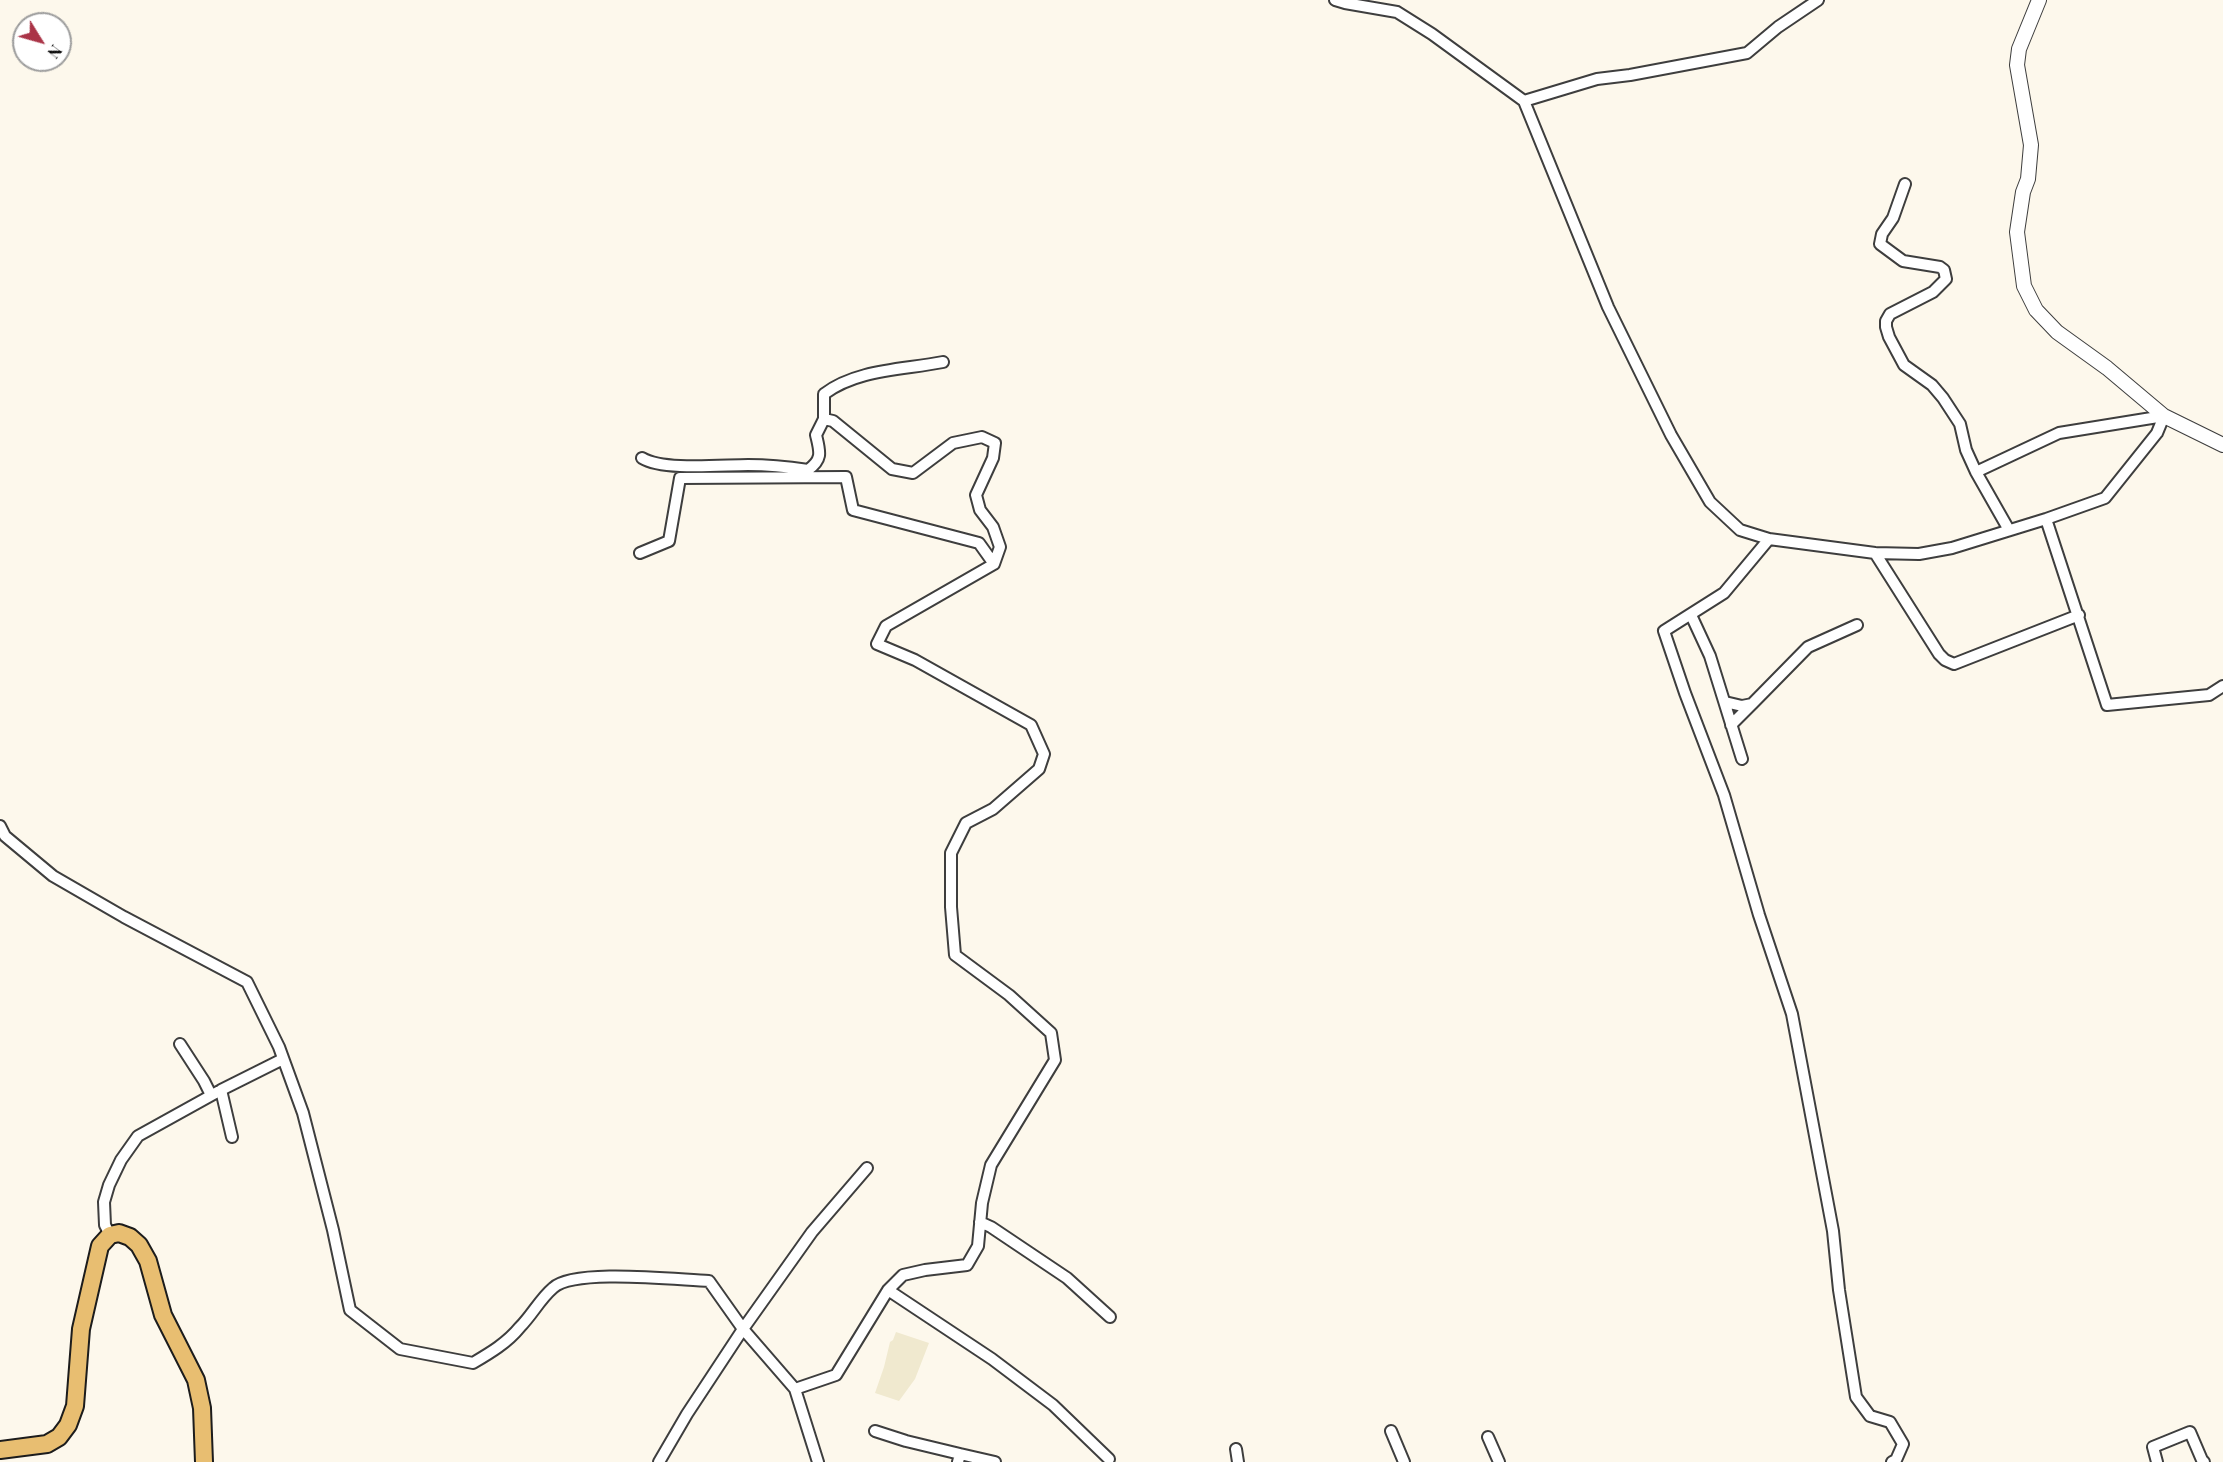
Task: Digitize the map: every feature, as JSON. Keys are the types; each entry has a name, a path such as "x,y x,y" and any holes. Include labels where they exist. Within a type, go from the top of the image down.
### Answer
{"main road":[{"path":"0,1450 48,1444 59,1437 68,1425 75,1406 81,1329 100,1246 110,1235 119,1233 130,1237 139,1245 148,1261 163,1315 196,1380 200,1394 204,1462"}],"street":[{"path":"1335,0 1396,12 1432,34 1524,101 1608,308 1671,435 1710,502 1740,530 1769,539 1875,553 1935,552 2046,519 2105,498 2157,434 2164,416"},
{"path":"1524,101 1596,79 1630,75 1747,53 1778,27 1818,0"},
{"path":"2039,0 2019,49 2017,65 2031,145 2028,179 2023,192 2017,232 2024,286 2036,310 2057,332 2107,368 2164,416 2223,445"},
{"path":"1905,184 1893,218 1882,234 1880,244 1903,261 1940,267 1944,270 1946,279 1933,292 1890,314 1886,321 1889,337 1904,365 1932,385 1960,424 1966,450 1976,472 2009,530"},
{"path":"642,458 648,462 691,466 775,465 808,470 816,464 821,452 816,435 824,419 824,394 838,384 866,375 943,362"},
{"path":"1976,472 2059,433 2164,416"},
{"path":"795,1389 836,1375 888,1290 903,1275 968,1265 978,1246 982,1203 991,1165 1055,1060 1051,1033 1009,995 955,955 951,907 951,853 966,823 993,809 1040,770 1044,754 1031,725 915,660 877,644 886,626 994,564 1000,547 993,528 980,510 976,495 993,458 995,443 982,437 953,443 913,473 892,469 832,421 824,419"},
{"path":"640,553 669,541 680,478 846,477 853,510 979,543 994,564"},
{"path":"2046,519 2079,615 2106,705 2209,695 2223,686"},
{"path":"1769,539 1724,594 1664,631 1724,795 1759,915 1792,1014 1833,1231 1839,1290 1856,1397 1870,1416 1890,1422 1904,1444 1896,1460 1892,1462"},
{"path":"1875,553 1939,654 1949,663 2079,615"},
{"path":"1691,615 1710,656 1742,759"},
{"path":"1731,725 1808,647 1857,625"},
{"path":"1725,702 1742,706 1752,704"},
{"path":"0,826 5,836 53,876 124,917 247,982 283,1059 303,1113 350,1310 400,1349 473,1364 497,1349 519,1328 554,1286 577,1279 612,1277 709,1281 743,1329 795,1389 818,1462"},
{"path":"180,1044 216,1093 232,1137"},
{"path":"110,1235 105,1226 104,1202 109,1185 132,1142 138,1136 216,1093 283,1059"},
{"path":"659,1462 687,1414 743,1329 812,1232 867,1168"},
{"path":"980,1222 1067,1278 1110,1317"},
{"path":"888,1290 992,1359 1053,1405 1109,1459"},
{"path":"875,1431 959,1458 995,1462"},
{"path":"1391,1431 1404,1462"},
{"path":"2157,1462 2153,1447 2190,1432 2204,1462"},
{"path":"1488,1437 1499,1462"},
{"path":"1236,1449 1238,1462"}],"shaded area":[{"path":"896,1332 929,1343 915,1379 899,1401 875,1393 890,1342"}]}
